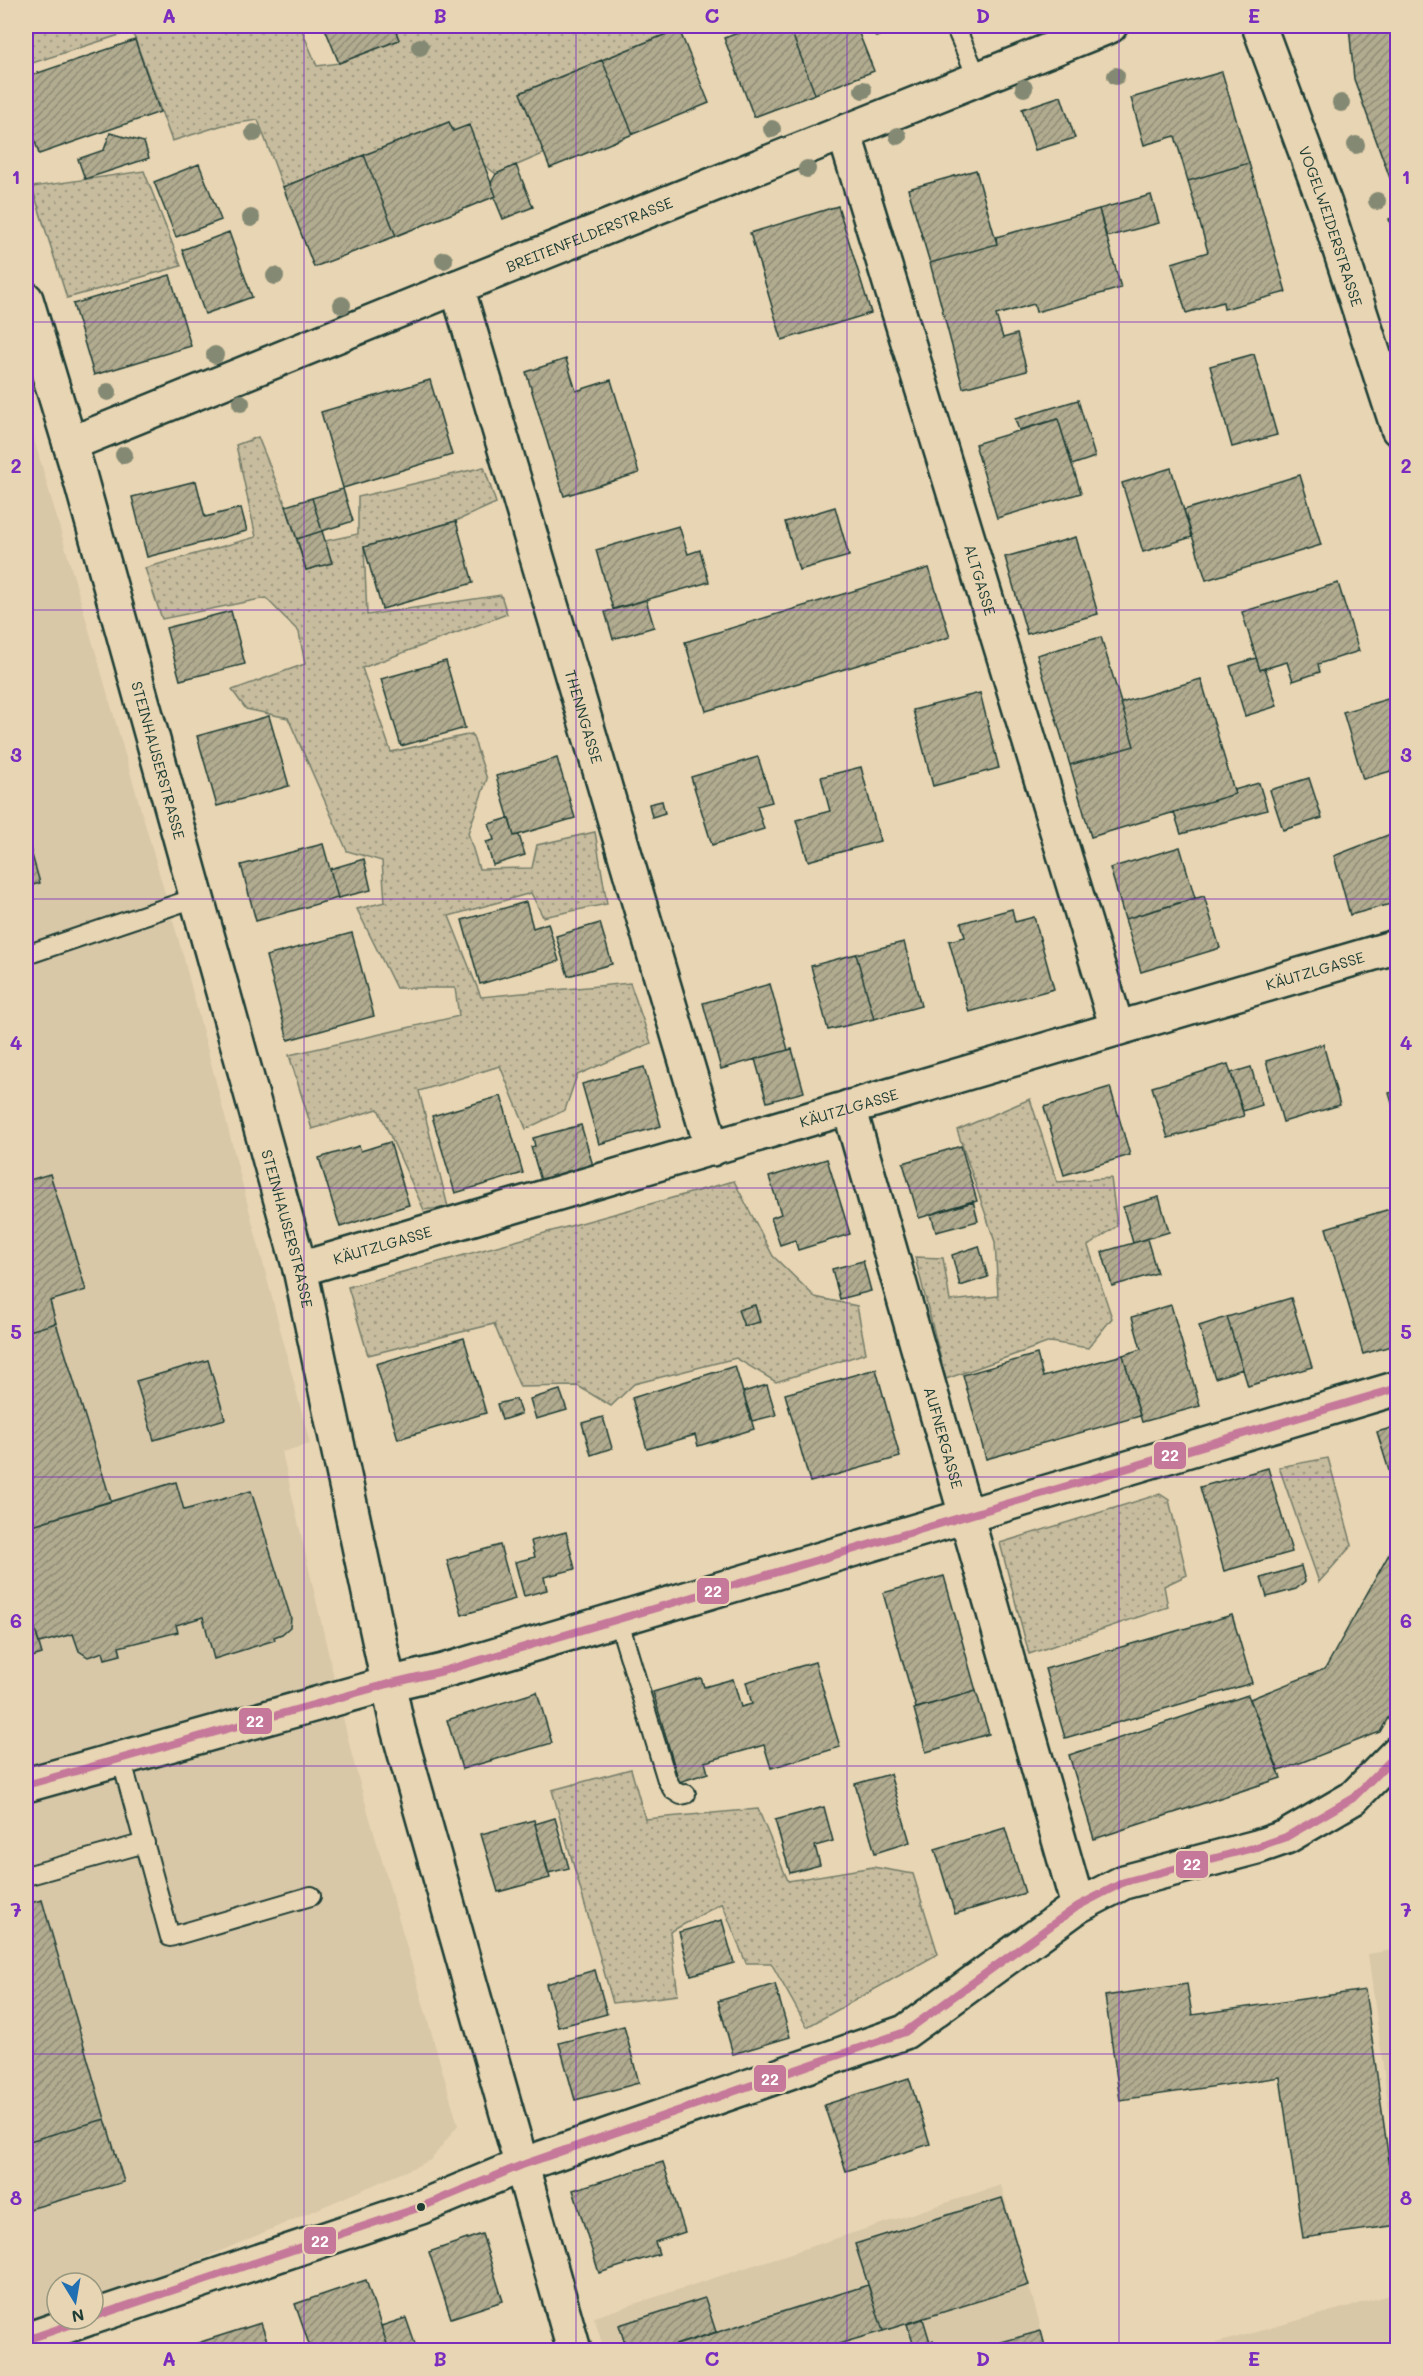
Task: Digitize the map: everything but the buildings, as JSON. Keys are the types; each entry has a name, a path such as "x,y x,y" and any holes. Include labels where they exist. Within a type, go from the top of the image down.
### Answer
{"street":[{"name":"BREITENFELDERSTRASSE","path":"70,444 1110,26"},
{"name":"VOGELWEIDERSTRASSE","path":"1259,26 1325,204 1398,429"},
{"name":"ALTGASSE","path":"844,132 1117,1028"},
{"name":"THENNGASSE","path":"457,287 712,1149"},
{"name":"STEINHAUSERSTRASSE","path":"26,299 70,444 300,1269 398,1729 574,2350"},
{"name":"KÄUTZLGASSE","path":"300,1269 1398,946"},
{"name":"AUFNERGASSE","path":"849,1107 1078,1906"},
{"path":"26,1785 388,1684 443,1671 1398,1388"},
{"path":"105,2313 421,2207 522,2165 905,2032 1078,1906 1124,1882 1257,1847 1286,1837 1353,1798 1398,1752"},
{"path":"26,2340 52,2331"}],"lane":[{"path":"955,26 978,79"},
{"path":"26,955 195,898"},
{"path":"618,1619 667,1780 673,1790 681,1795 686,1794"},
{"path":"122,1758 170,1937 311,1896"},
{"path":"26,1876 145,1843"}],"shaded area":[{"path":"26,26 185,26 187,29 196,26 300,26 317,66 339,63 399,40 394,26 678,26 679,29 520,93 545,153 496,174 469,151 449,122 283,187 258,120 223,125 172,141 132,31 26,65"},
{"path":"144,171 181,266 67,298 32,187"},
{"path":"26,411 184,959 310,1444 282,1452 352,1756 458,2125 431,2160 126,2292 105,2299 105,2271 45,2271 45,2320 26,2327"},
{"path":"258,437 286,506 306,570 332,563 325,541 358,534 358,497 484,467 496,503 456,521 364,547 367,615 501,595 507,614 362,668 391,752 472,734 487,779 468,833 479,869 532,868 537,845 595,832 607,904 543,917 531,893 449,916 481,997 630,983 651,1043 577,1075 565,1110 526,1129 500,1066 419,1091 448,1207 424,1210 378,1109 312,1129 289,1055 459,1016 455,988 396,988 357,909 385,902 382,861 347,851 288,718 246,709 232,690 305,664 299,632 266,598 162,619 145,568 256,537 236,445"},
{"path":"1030,1099 1057,1182 1111,1178 1117,1226 1088,1246 1112,1318 1088,1348 1050,1342 946,1379 915,1257 943,1258 950,1301 998,1296 995,1242 957,1130"},
{"path":"734,1181 773,1256 815,1297 857,1306 866,1353 776,1382 736,1358 634,1384 611,1406 578,1386 520,1387 494,1324 368,1355 348,1287"},
{"path":"1328,1458 1352,1545 1319,1582 1279,1467"},
{"path":"1160,1494 1169,1500 1187,1575 1164,1586 1168,1607 1029,1654 1000,1543"},
{"path":"631,1769 645,1819 758,1809 788,1881 873,1867 913,1874 938,1954 807,2027 771,1963 746,1963 722,1903 670,1932 678,1995 613,2003 552,1790"},
{"path":"1398,1949 1397,2169 1368,1954"},
{"path":"1001,2185 1047,2350 604,2350 594,2317"},
{"path":"1397,2293 1397,2350 1191,2350"}],"transit line":[{"name":"22","path":"26,1785 388,1684 443,1671 1398,1388"},
{"name":"22","path":"105,2313 421,2207 522,2165 905,2032 1078,1906 1124,1882 1257,1847 1286,1837 1353,1798 1398,1753"},
{"name":"22","path":"26,2340 52,2331"}]}
